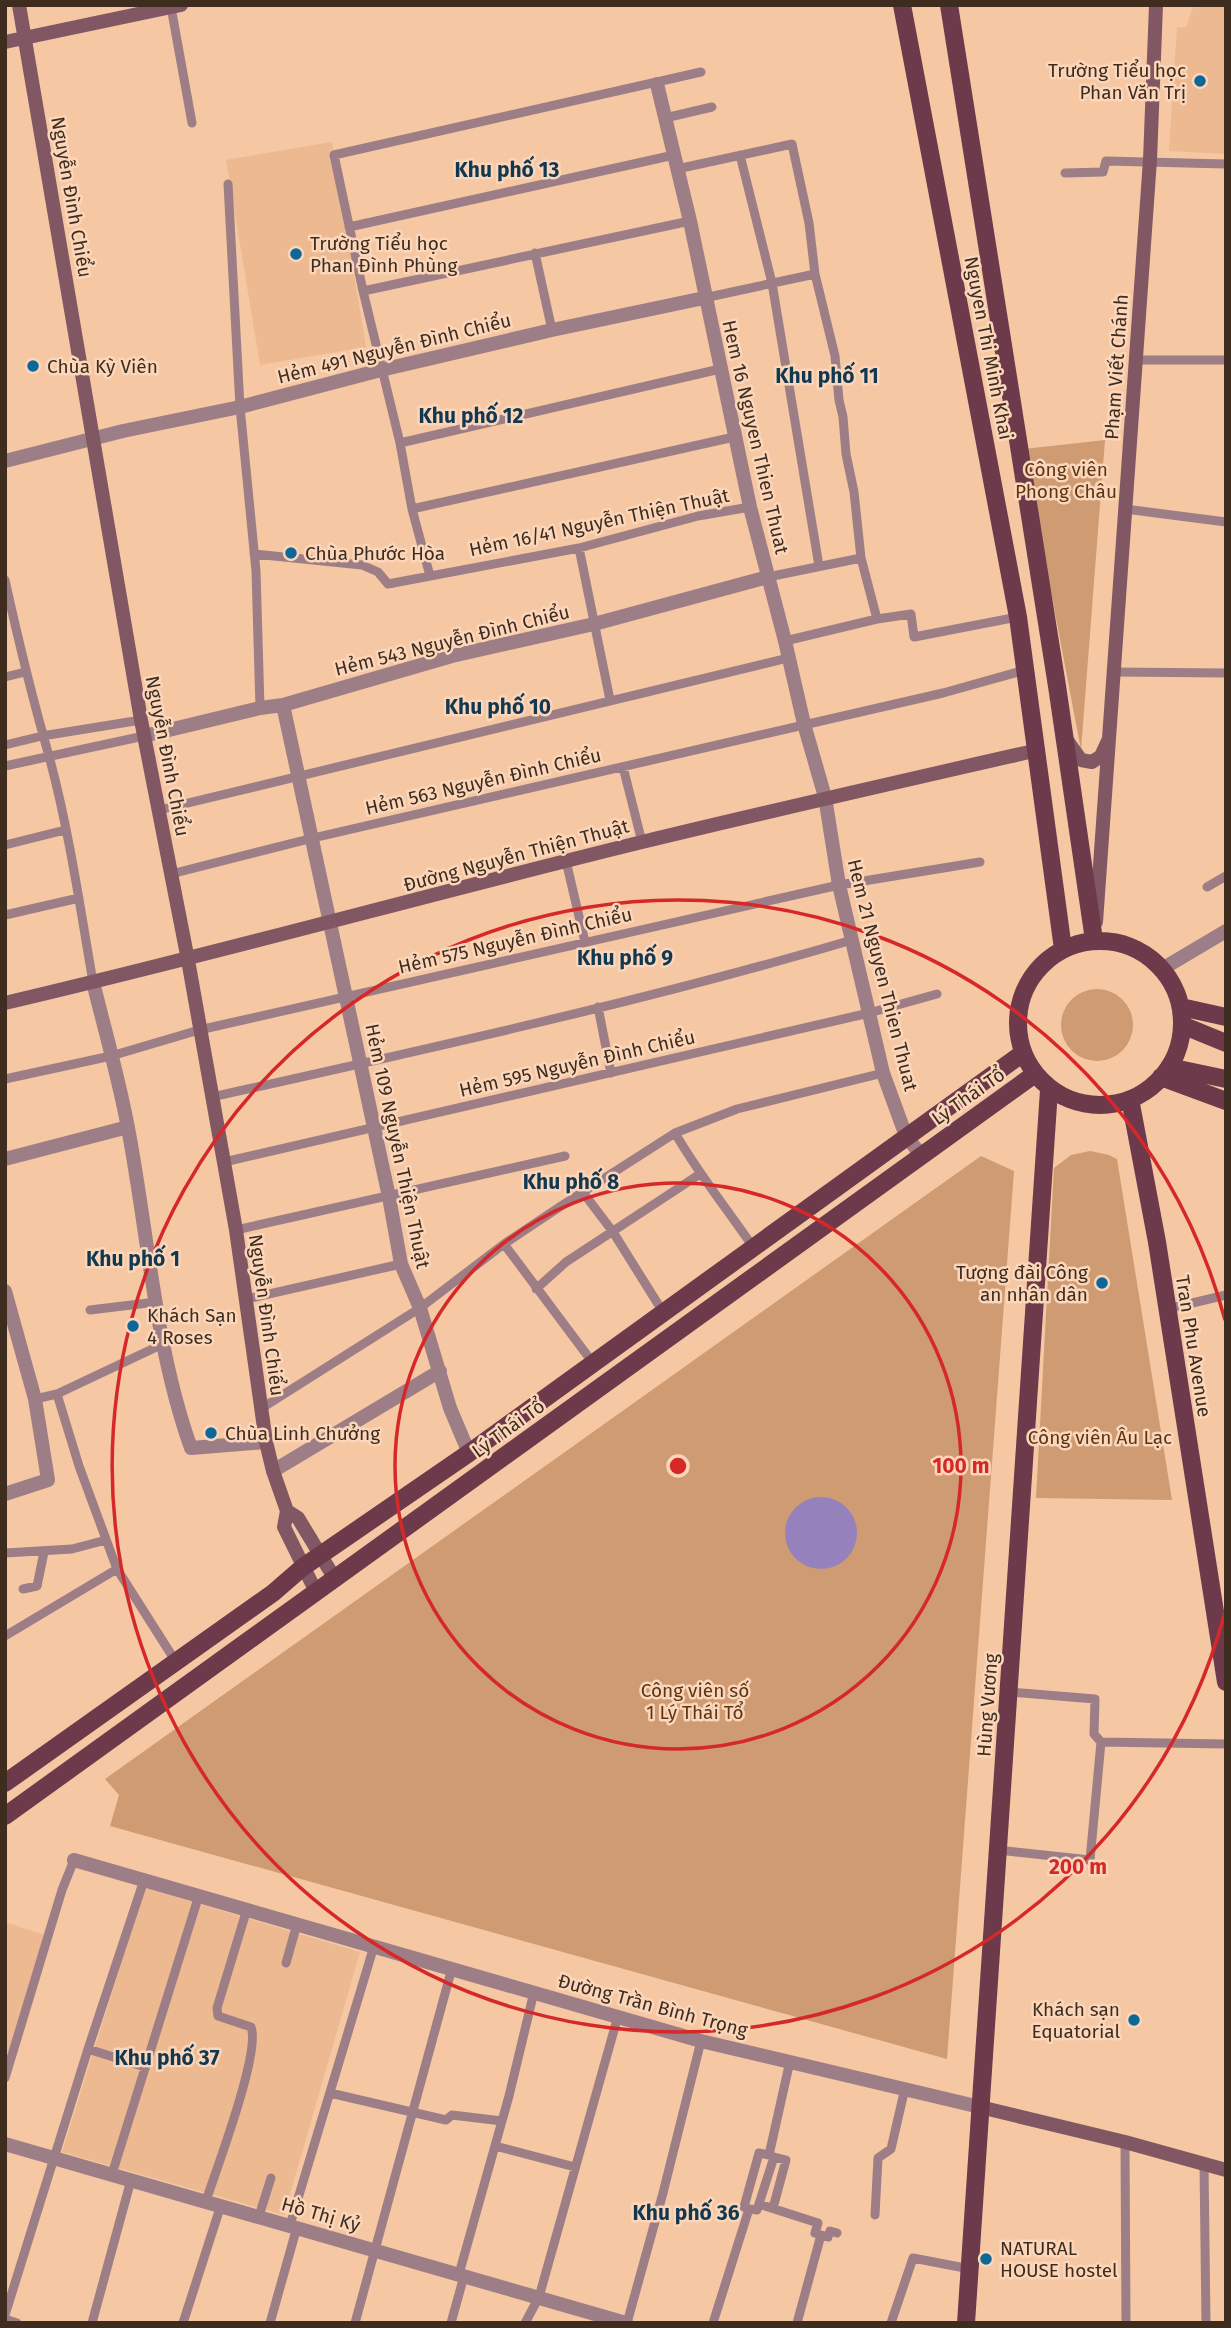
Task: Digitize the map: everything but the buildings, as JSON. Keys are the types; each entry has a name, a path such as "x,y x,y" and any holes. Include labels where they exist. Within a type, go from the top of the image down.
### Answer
{"main road":[{"name":"Nguyen Thi Minh Khai","path":"902,5 1018,617 1063,949"},
{"name":"Nguyen Thi Minh Khai","path":"949,5 1065,737 1094,940"},
{"path":"1094,940 1130,946 1147,955 1162,969 1173,987 1181,1016 1179,1044 1165,1072 1152,1086 1115,1104 1084,1104 1049,1090 1035,1074 1023,1053 1018,1019 1020,1002 1036,971 1063,949 1094,940"},
{"path":"1181,1016 1226,1017"},
{"path":"1181,1016 1226,1044"},
{"name":"Lý Thái Tổ","path":"5,1783 273,1593 303,1567 469,1453 1023,1053"},
{"path":"1165,1072 1226,1079"},
{"path":"1165,1072 1226,1101"},
{"name":"Lý Thái Tổ","path":"5,1816 1035,1074"},
{"name":"Hùng Vương","path":"966,2323 1049,1090"},
{"name":"Tran Phu Avenue","path":"1130,1099 1167,1309 1226,1682"}],"street":[{"name":"Nguyễn Đình Chiểu","path":"19,5 141,720 188,960 236,1230 266,1442 286,1511 284,1527 316,1592"},
{"name":"Phạm Viết Chánh","path":"1094,940 1150,160 1156,5"},
{"path":"5,42 176,6"},
{"name":"Hem 16 Nguyen Thien Thuat","path":"657,83 690,221 704,298 750,507 825,797"},
{"name":"Hẻm 491 Nguyễn Ðình Chiểu","path":"5,461 94,438 240,407 381,370 552,330 704,298"},
{"name":"Hẻm 543 Nguyễn Ðình Chiểu","path":"144,736 283,705 452,656 594,624 768,577"},
{"name":"Hẻm 109 Nguyễn Thiện Thuật","path":"283,705 401,1265 420,1308 450,1408 469,1453"},
{"path":"1065,737 1081,760 1092,762 1101,755 1109,740"},
{"name":"Đường Nguyễn Thiện Thuật","path":"5,1003 188,960 825,797 1038,750"},
{"name":"Hem 21 Nguyen Thien Thuat","path":"825,797 839,885 883,1073 906,1136 920,1155"},
{"path":"1162,969 1226,931"},
{"path":"93,982 128,1127 156,1302 180,1418 191,1448 266,1442"},
{"path":"5,1159 128,1127"},
{"path":"5,1291 35,1399 48,1480 5,1494"},
{"path":"273,1471 440,1371"},
{"name":"Nguyễn Đình Chiểu","path":"286,1511 299,1518 335,1579"},
{"name":"Đường Trần Bình Trọng","path":"74,1860 701,2040 1125,2142 1226,2171"},
{"name":"Hồ Thị Kỷ","path":"5,2144 626,2323"}],"lane":[{"path":"176,6 192,123"},
{"path":"430,576 412,509 400,443 381,370 334,155 701,72"},
{"path":"665,118 712,107"},
{"path":"349,228 676,162 740,155 792,144 809,223 815,274 835,356 861,558 877,619"},
{"path":"740,155 772,283 819,566"},
{"path":"1065,173 1103,172 1106,161 1226,164"},
{"path":"228,184 240,407 254,554 260,708"},
{"path":"363,291 690,221"},
{"path":"535,253 552,330"},
{"path":"704,298 815,274"},
{"path":"1136,360 1226,360"},
{"path":"400,443 720,369"},
{"path":"412,509 734,437"},
{"name":"Hẻm 16/41 Nguyễn Thiện Thuật","path":"254,554 362,565 378,572 387,584 579,548 698,516 750,507"},
{"path":"1125,509 1226,522"},
{"path":"579,548 610,700"},
{"path":"768,577 861,558"},
{"path":"5,580 9,618 49,757 65,830 93,982"},
{"path":"785,641 877,619 911,614 914,637 1018,617"},
{"path":"159,810 788,658"},
{"name":"Hẻm 563 Nguyễn Ðình Chiểu","path":"171,874 313,838 943,693 1025,670"},
{"path":"5,677 25,672"},
{"path":"1113,672 1226,673"},
{"path":"5,746 42,736 141,720"},
{"path":"5,766 144,736"},
{"path":"623,767 642,842"},
{"path":"5,845 65,830"},
{"path":"566,862 585,942"},
{"name":"Hẻm 575 Nguyễn Ðình Chiểu","path":"5,1079 111,1056 199,1030 839,885 979,862"},
{"path":"1207,887 1226,876"},
{"path":"5,915 79,898"},
{"path":"212,1097 735,974 852,940"},
{"name":"Hẻm 595 Nguyễn Ðình Chiểu","path":"224,1162 869,1013 937,993"},
{"path":"598,1007 611,1073"},
{"path":"262,1408 420,1308 504,1244 675,1133 737,1109 883,1073"},
{"path":"675,1133 700,1174 753,1247"},
{"path":"236,1230 565,1156"},
{"path":"536,1289 566,1262 700,1174"},
{"path":"582,1191 613,1232 663,1312"},
{"path":"504,1244 593,1363"},
{"path":"247,1299 401,1265"},
{"path":"1167,1309 1226,1294"},
{"path":"90,1310 156,1302"},
{"path":"35,1399 57,1394 165,1343"},
{"path":"57,1394 79,1466 117,1569 176,1662"},
{"path":"497,1432 511,1452"},
{"path":"5,1553 72,1549 106,1540"},
{"path":"23,1589 37,1586 44,1552"},
{"path":"5,1636 117,1569"},
{"path":"998,1850 1090,1860 1101,1742 1094,1734 1095,1699 1009,1692"},
{"path":"1101,1742 1226,1744"},
{"path":"5,2078 62,1890 74,1860"},
{"path":"17,2323 5,2317 88,2049 144,1880"},
{"path":"112,2174 199,1895"},
{"path":"206,2201 250,2063 253,2033 251,2027 218,2016 247,1909"},
{"path":"286,1963 298,1924"},
{"path":"270,2323 293,2226 374,1945"},
{"path":"355,2323 452,1968"},
{"path":"451,2323 534,1992"},
{"path":"525,2323 539,2297 618,2016"},
{"path":"626,2323 663,2193 701,2040"},
{"path":"88,2049 145,2067"},
{"path":"772,2208 786,2160 772,2156 760,2153 744,2207 757,2210 760,2204 772,2156 790,2061"},
{"path":"875,2215 878,2158 891,2150 905,2088"},
{"path":"330,2093 446,2120 452,2115 502,2121"},
{"path":"1125,2142 1126,2323"},
{"path":"495,2146 575,2167"},
{"path":"1204,2164 1206,2323"},
{"path":"259,2216 271,2178"},
{"path":"92,2323 131,2180"},
{"path":"760,2204 818,2223 815,2233 828,2236 830,2231 837,2233"},
{"path":"183,2323 221,2205"},
{"path":"713,2323 749,2209"},
{"path":"797,2323 821,2235"},
{"path":"891,2323 913,2258 970,2269"}],"shaded area":[{"name":"Trường Tiểu học Phan Văn Trị","path":"1194,5 1226,5 1226,154 1169,151 1177,27 1186,27"},
{"name":"Trường Tiểu học Phan Đình Phùng","path":"332,142 366,347 260,365 226,160"},
{"path":"821,1497 841,1503 851,1513 857,1533 851,1553 841,1563 821,1569 801,1563 791,1553 785,1533 791,1513 801,1503"},
{"path":"145,1888 360,1952 284,2215 62,2152"},
{"path":"5,1922 44,1935 5,2061"}],"green space":[{"name":"Công viên Phong Châu","path":"1105,440 1081,750 1024,449"},
{"path":"1097,989 1117,995 1127,1005 1133,1025 1127,1045 1117,1055 1097,1061 1077,1055 1067,1045 1061,1025 1067,1005 1077,995"},
{"name":"Công viên Âu Lạc","path":"1090,1151 1117,1159 1172,1500 1036,1498 1054,1168 1071,1155"},
{"name":"Công viên số 1 Lý Thái Tổ","path":"981,1156 1014,1171 947,2059 110,1826 119,1795 105,1779"}],"place":[{"name":"Trường Tiểu học Phan Văn Trị","path":"1200,81"},
{"name":"Trường Tiểu học Phan Đình Phùng","path":"296,254"},
{"name":"Chùa Kỳ Viên","path":"33,366"},
{"name":"Chùa Phước Hòa","path":"291,553"},
{"name":"Tượng đài Công an nhân dân","path":"1102,1283"},
{"name":"Khách Sạn 4 Roses","path":"133,1326"},
{"name":"Chùa Linh Chưởng","path":"211,1433"},
{"name":"Khách sạn Equatorial","path":"1134,2020"},
{"name":"NATURAL HOUSE hostel","path":"986,2259"}],"district":[{"name":"Khu phố 13","path":"507,170"},
{"name":"Khu phố 11","path":"827,376"},
{"name":"Khu phố 12","path":"471,416"},
{"name":"Khu phố 10","path":"498,707"},
{"name":"Khu phố 9","path":"625,958"},
{"name":"Khu phố 8","path":"571,1182"},
{"name":"Khu phố 1","path":"133,1259"},
{"name":"Khu phố 37","path":"167,2058"},
{"name":"Khu phố 36","path":"686,2213"}]}
